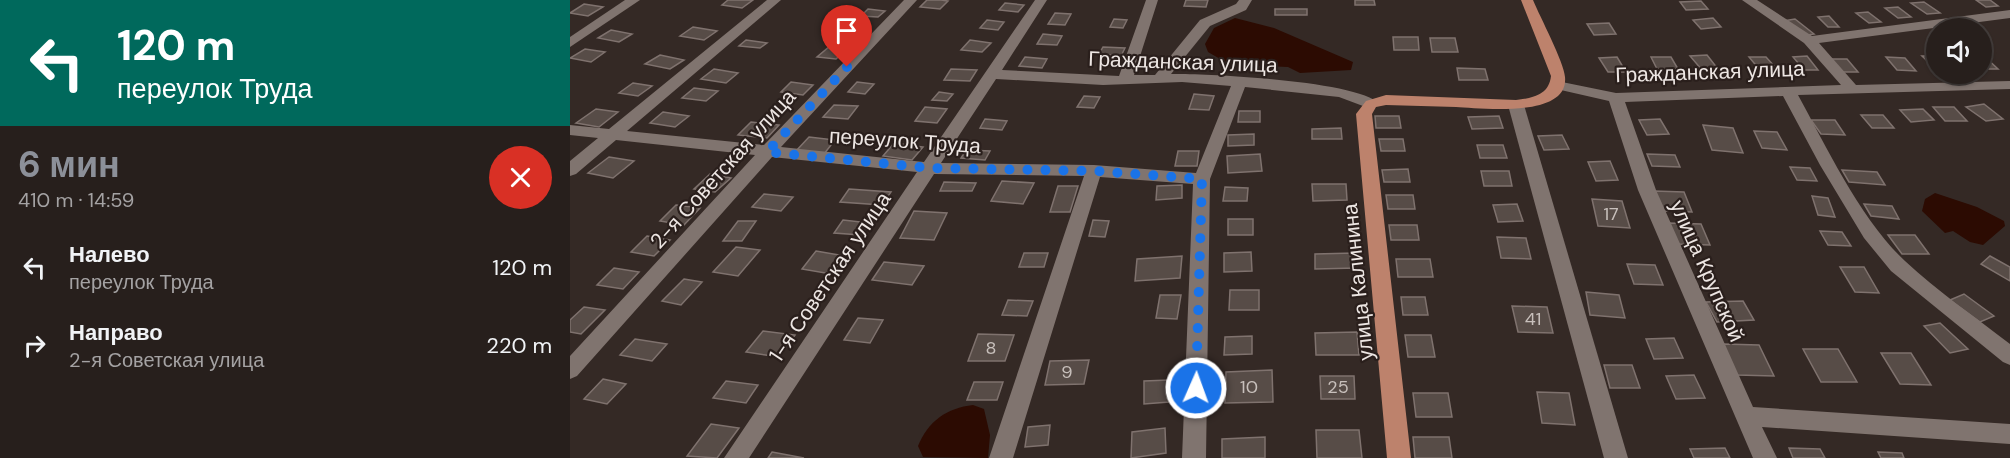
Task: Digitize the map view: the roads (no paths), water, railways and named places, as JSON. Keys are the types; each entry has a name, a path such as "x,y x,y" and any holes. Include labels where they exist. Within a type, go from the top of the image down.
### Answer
{"main road":[{"path":"1527,0 1554,62 1558,76 1557,86"},
{"name":"Гражданская улица","path":"1371,104 1386,100 1516,105 1542,99 1557,86"},
{"name":"улица Калинина","path":"1371,104 1364,114 1364,130 1399,458"}],"street":[{"path":"570,43 633,0"},
{"path":"570,170 775,0"},
{"name":"2-я Советская улица","path":"570,370 767,152 911,0"},
{"name":"1-я Советская улица","path":"736,458 1041,0"},
{"path":"1125,80 1152,0"},
{"path":"1159,79 1205,23 1241,8 1246,0"},
{"path":"1748,0 1809,40 1852,89"},
{"path":"1809,40 2010,14"},
{"name":"Гражданская улица","path":"992,74 1103,81 1159,79 1240,82 1339,92 1356,96 1371,104"},
{"path":"1194,458 1202,179 1240,82"},
{"name":"Гражданская улица","path":"1557,86 1616,98 2010,85"},
{"path":"1788,91 1828,165 1870,233 1898,266 2010,356"},
{"name":"улица Крупской","path":"1616,98 1647,190 1765,458"},
{"path":"1516,105 1616,458"},
{"name":"переулок Труда","path":"570,130 929,168 1095,171 1202,179"},
{"path":"1001,458 1095,171"},
{"path":"1748,416 2010,434"}]}
